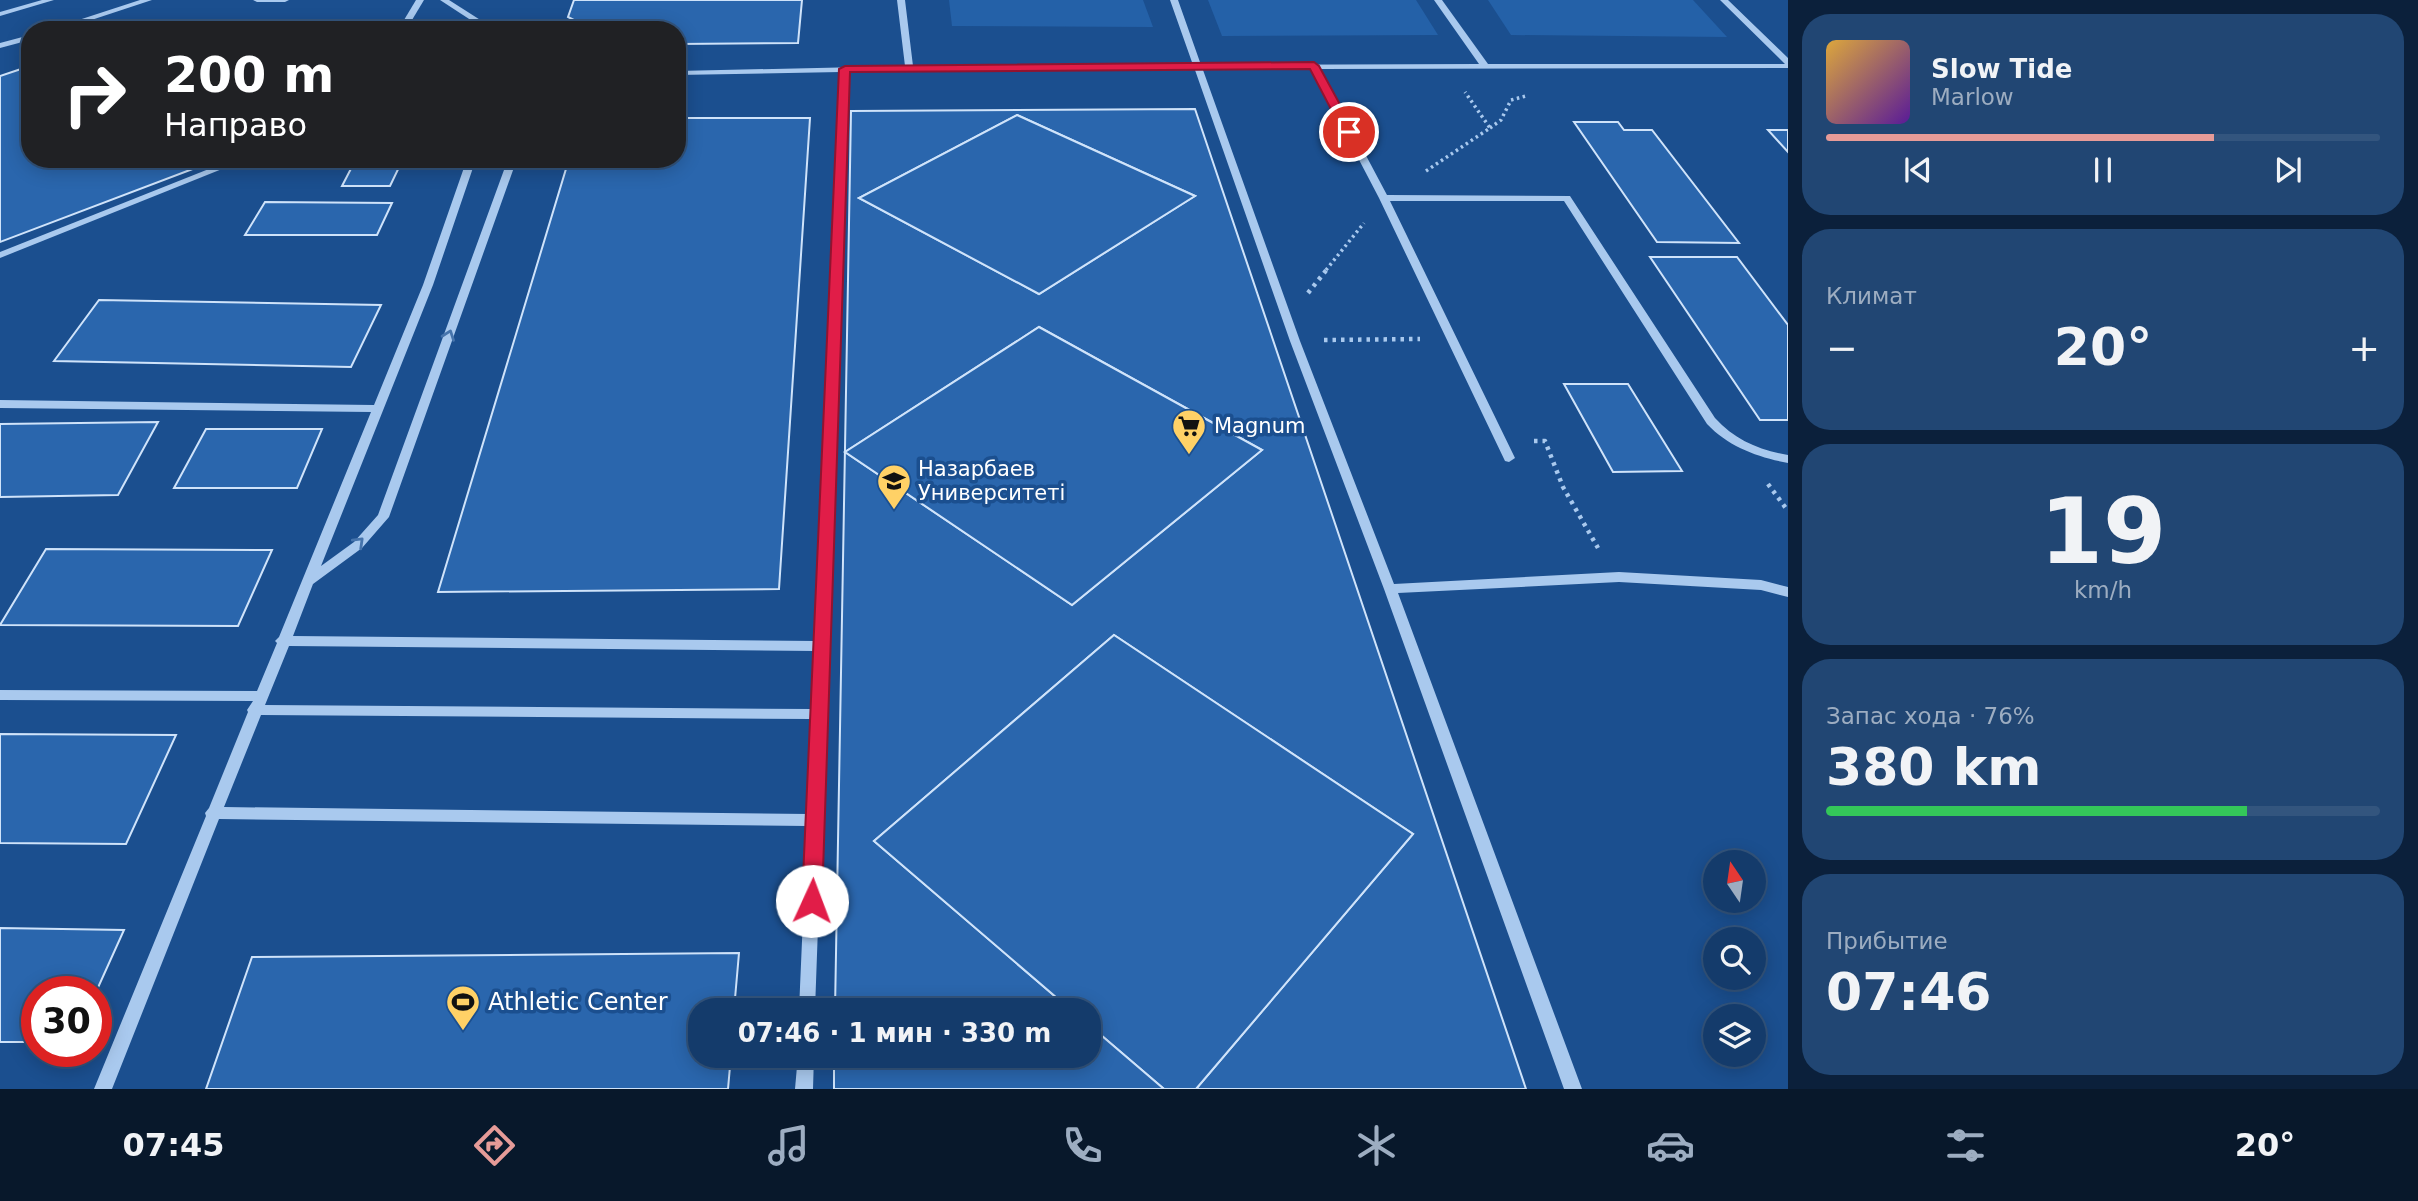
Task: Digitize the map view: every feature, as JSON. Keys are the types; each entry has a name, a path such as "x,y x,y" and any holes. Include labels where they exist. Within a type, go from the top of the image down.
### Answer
{"street":[{"path":"81,21 148,0"},
{"path":"257,0 285,0"},
{"path":"407,21 420,0"},
{"path":"444,0 478,21"},
{"path":"901,0 909,68 1788,64"},
{"path":"1724,0 1788,64"},
{"path":"0,46 21,40"},
{"path":"1198,66 1295,341 1390,589 1573,1089"},
{"path":"808,998 845,69"},
{"path":"103,1089 212,813 428,285 469,168"},
{"path":"306,583 358,545 383,517 510,168"},
{"path":"1384,198 1567,198 1722,434 1738,444 1772,457 1788,459"},
{"path":"0,404 377,409"},
{"path":"1390,589 1619,578 1761,585 1788,592"},
{"path":"282,641 822,646"},
{"path":"0,695 260,696"},
{"path":"254,710 820,714"},
{"path":"212,813 815,820"},
{"path":"804,1089 805,1068"}],"lane":[{"path":"0,14 50,0"},
{"path":"1174,0 1198,66"},
{"path":"1438,0 1484,65"},
{"path":"1314,66 1384,198 1508,458"},
{"path":"686,73 909,68"},
{"path":"0,255 220,168"}],"path":[{"path":"1295,341 1451,338"},
{"path":"1499,440 1545,441 1563,487 1588,535 1619,578"}],"shaded area":[{"path":"949,0 1143,0 1153,27 952,26"},
{"path":"1208,0 1416,0 1438,35 1222,36"},
{"path":"1488,0 1693,0 1727,37 1511,35"}],"building":[{"path":"574,0 802,0 798,43 686,44 686,21 576,21 568,17"},
{"path":"375,20 374,21 166,21"},
{"path":"21,69 21,168 195,168 0,242 0,76"},
{"path":"1195,109 1526,1089 1196,1089 1413,834 1114,635 874,841 1057,998 835,998 851,111","holes":["1017,115 1195,196 1039,294 859,198","1039,327 1262,450 1072,605 845,452"]},
{"path":"1017,115 1195,196 1039,294 859,198"},
{"path":"686,118 810,118 779,589 438,592 566,168 686,168"},
{"path":"1574,122 1618,122 1624,130 1652,130 1739,243 1657,242"},
{"path":"1768,130 1788,130 1788,152"},
{"path":"351,168 399,168 390,186 342,186"},
{"path":"265,202 392,203 377,235 245,235"},
{"path":"1650,257 1737,257 1788,325 1788,420 1760,420"},
{"path":"99,300 381,305 351,367 54,361"},
{"path":"1039,327 1262,450 1072,605 845,452"},
{"path":"1564,384 1628,384 1682,471 1613,472"},
{"path":"158,422 118,495 0,497 0,424"},
{"path":"206,429 322,429 297,488 174,488"},
{"path":"46,549 272,550 238,626 0,625"},
{"path":"1114,635 1413,834 1196,1089 1164,1089 1101,1035 1101,998 1057,998 874,841"},
{"path":"0,734 176,735 126,844 0,843"},
{"path":"0,928 124,930 103,976 21,976 21,1042 0,1042"},
{"name":"Athletic Center","path":"739,953 735,998 688,998 688,1068 730,1068 728,1089 206,1089 252,957"},
{"path":"1101,1035 1164,1089 834,1089 834,1068 1101,1068"}],"place":[{"name":"Magnum","path":"1189,456"},
{"name":"Назарбаев Университеті","path":"894,511"},
{"name":"Athletic Center","path":"463,1032"}],"route":[{"path":"812,901 845,69 1314,66 1349,132"}]}
